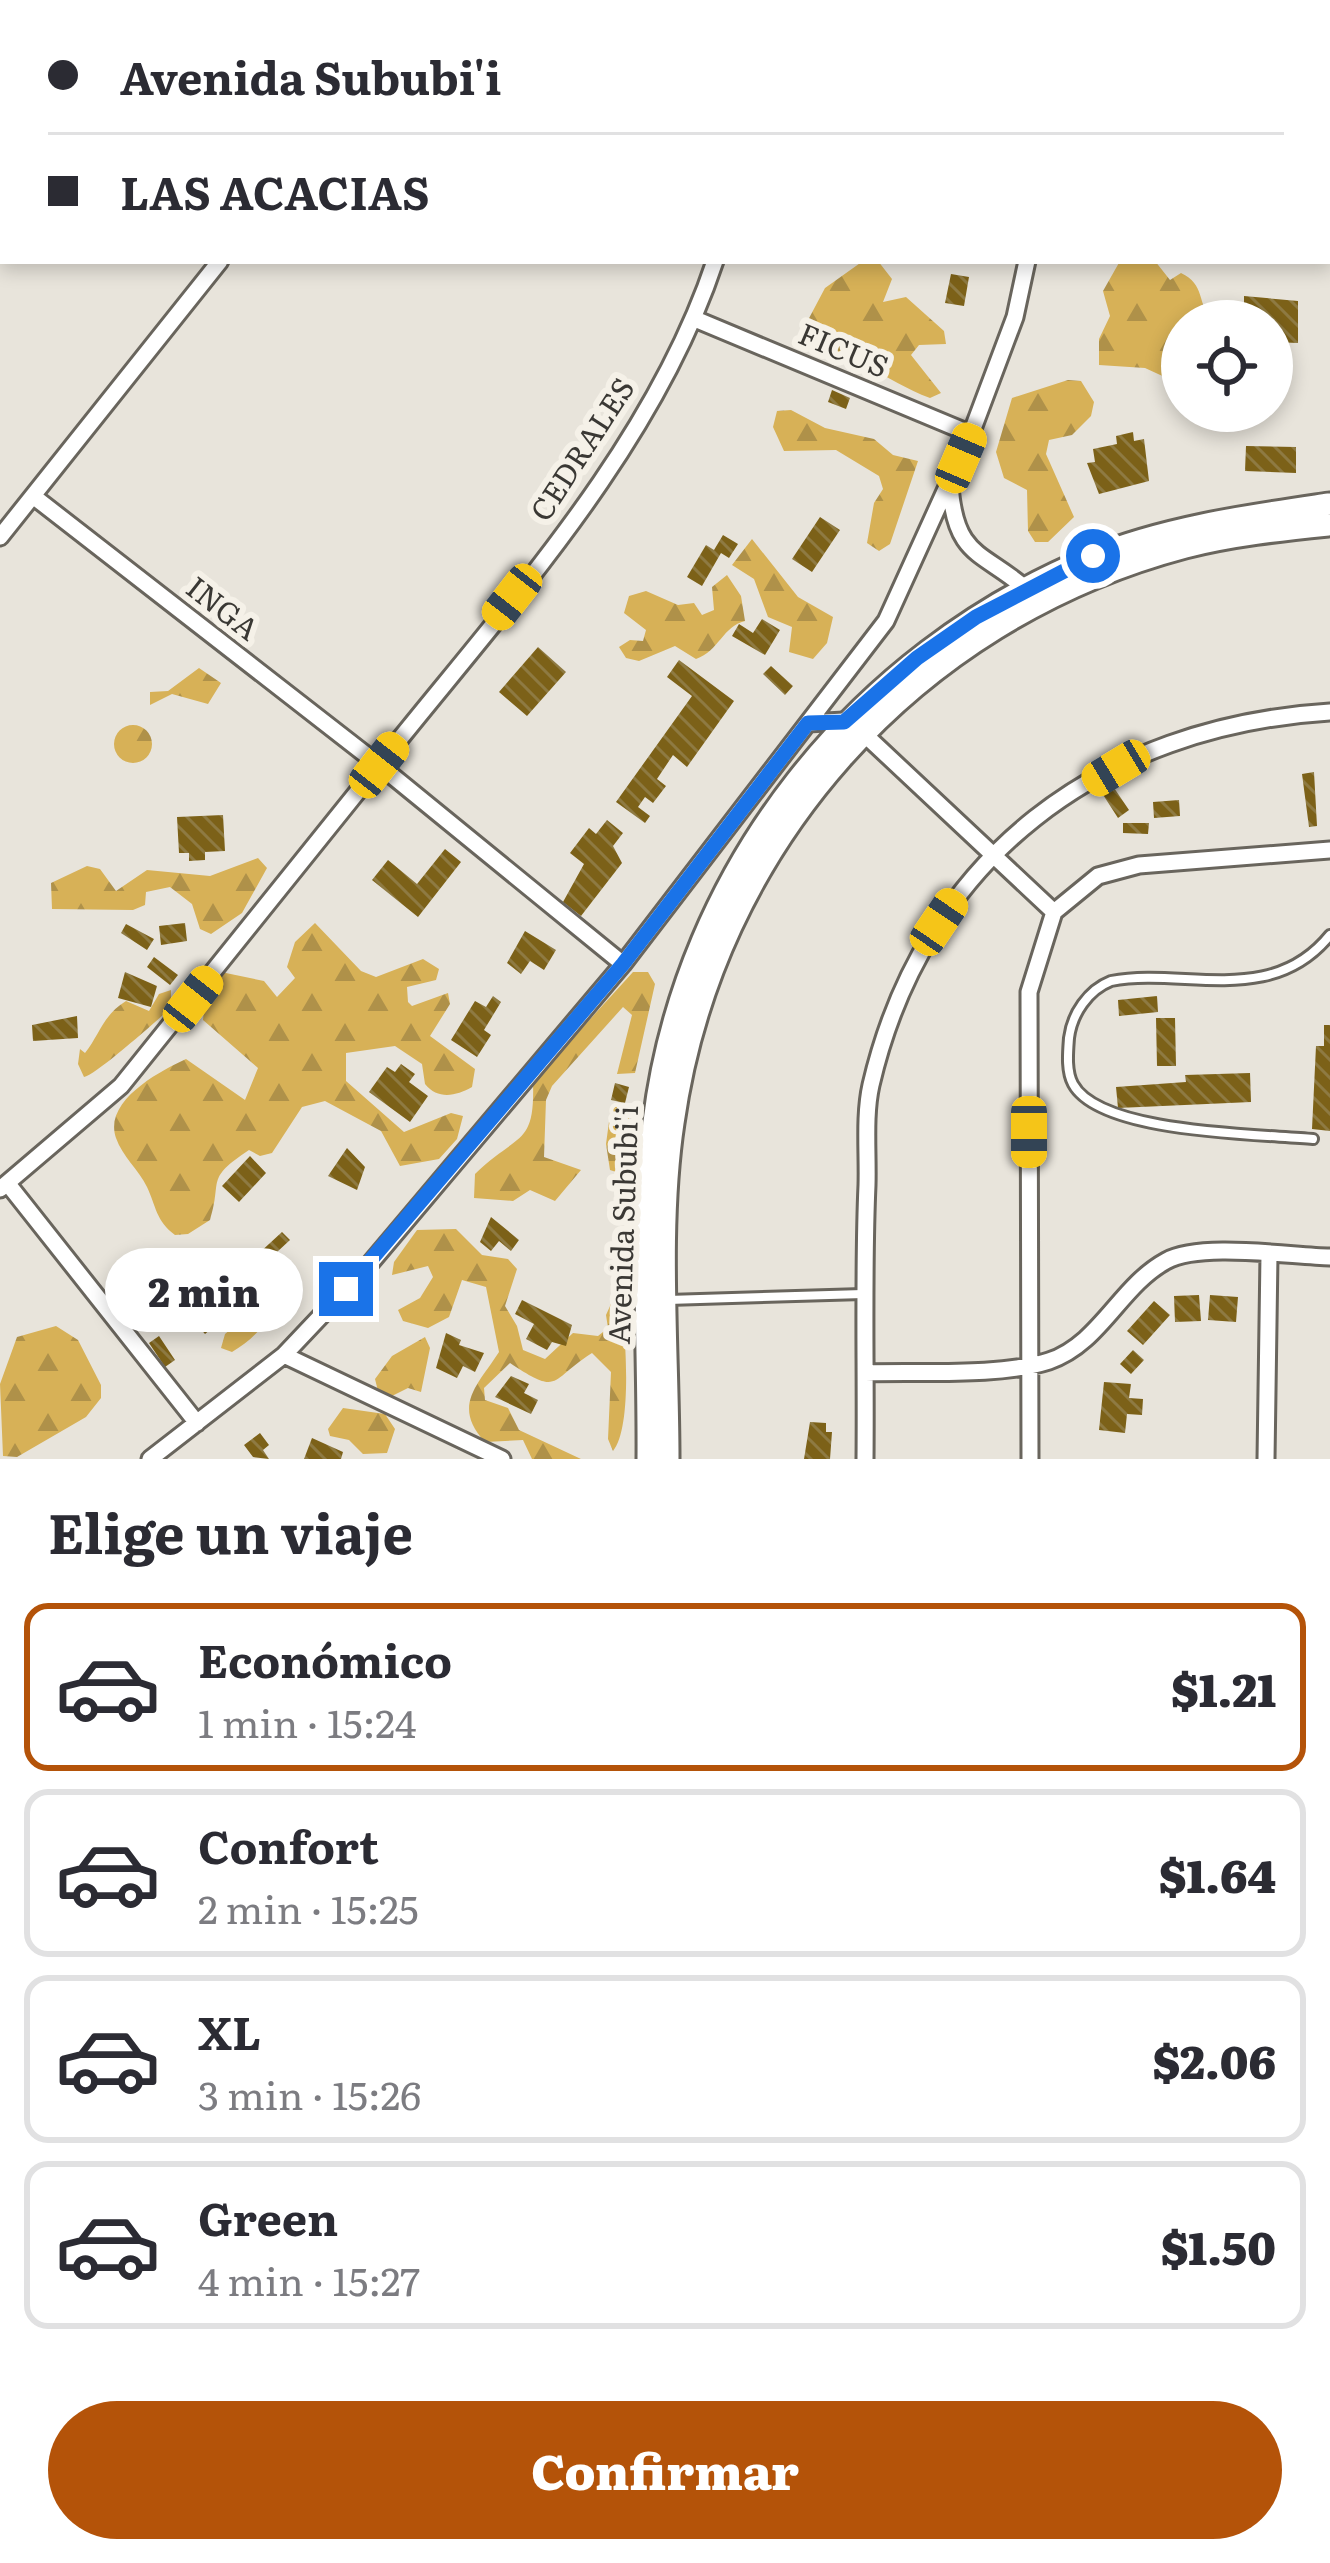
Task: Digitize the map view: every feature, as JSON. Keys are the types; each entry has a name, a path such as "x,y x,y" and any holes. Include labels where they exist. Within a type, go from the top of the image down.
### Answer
{"street":[{"path":"0,537 218,264"},
{"name":"CEDRALES","path":"4,1186 121,1086 539,564 610,463 694,319 714,264"},
{"path":"150,1459 284,1354 417,1209 623,964 886,620 971,434 1015,317 1026,264"},
{"name":"FICUS","path":"694,319 971,434"},
{"path":"950,483 958,535 971,553 1032,595"},
{"name":"INGA","path":"33,496 379,765"},
{"name":"Avenida Sububi'i","path":"647,1459 651,1166 662,1072 701,943 762,826 853,727 1032,595 1093,556 1179,530 1329,515"},
{"path":"832,691 853,727 1054,912"},
{"path":"865,1459 863,1294 870,1089 898,995 915,962 992,851 1144,751 1239,720 1330,712"},
{"path":"808,723 853,727"},
{"name":"Avenida Sububi'i","path":"668,1459 672,1126 711,968 769,851 853,727"},
{"path":"379,765 623,964"},
{"path":"1030,1459 1029,992 1054,912 1098,876 1139,865 1330,850"},
{"path":"4,1186 197,1424"},
{"path":"1266,1459 1269,1255"},
{"path":"866,1373 1052,1360 1087,1339 1147,1274 1171,1258 1330,1257"},
{"path":"284,1354 502,1459"}],"lane":[{"path":"1313,1139 1130,1118 1082,1096 1071,1082 1069,1045 1074,1018 1098,986 1128,977 1235,981 1288,966 1330,935"},
{"path":"668,1300 863,1294"}],"green space":[{"path":"859,264 880,264 892,279 883,302 906,297 944,331 946,344 919,345 911,355 941,393 930,398 823,348 807,322 825,288"},
{"path":"1118,264 1157,264 1170,280 1181,273 1198,289 1201,300 1161,300 1161,375 1145,368 1099,365 1099,339 1110,316 1103,291"},
{"path":"1068,380 1081,381 1094,402 1091,416 1072,435 1049,440 1046,454 1074,517 1048,542 1035,542 1028,531 1027,490 1004,478 996,452 1012,398"},
{"path":"791,410 825,428 874,439 893,455 918,461 890,544 879,551 867,543 874,503 883,489 879,476 836,450 784,451 773,427 777,411"},
{"path":"752,539 798,597 833,617 827,643 813,659 789,652 792,627 768,617 754,579 732,565"},
{"path":"727,575 741,596 745,621 710,650 696,659 675,646 639,661 626,658 619,647 630,640 643,641 646,630 624,613 629,596 646,591 678,605 694,603 702,615 714,610 712,587"},
{"path":"199,668 221,683 208,704 172,694 150,705 150,692 168,691"},
{"path":"133,725 146,731 152,744 146,757 133,763 120,757 114,744 120,731"},
{"path":"258,858 267,868 242,913 211,934 200,929 192,904 170,887 146,892 145,905 133,910 52,909 51,883 87,866 100,869 116,891 147,870 210,876"},
{"path":"315,923 361,971 376,977 423,959 439,969 436,980 407,987 408,1002 412,1006 448,993 450,1004 430,1036 475,1069 472,1087 454,1094 436,1092 425,1084 422,1064 395,1046 346,1053 346,1081 404,1132 451,1113 463,1116 457,1139 439,1159 400,1166 381,1131 325,1101 302,1107 272,1153 260,1156 249,1150 220,1175 210,1220 188,1234 175,1235 160,1219 144,1181 119,1145 114,1124 118,1112 136,1089 186,1059 245,1100 258,1068 203,1020 205,999 221,972 264,981 277,997 295,978 287,967 295,942"},
{"path":"633,972 648,972 655,984 635,1073 617,1074 632,1015 623,1007 552,1086 546,1100 544,1157 581,1170 555,1201 530,1190 513,1201 474,1198 475,1174 527,1129 533,1082"},
{"path":"171,990 171,1008 84,1077 78,1064 80,1049 85,1053 112,1012 126,1001 149,1011 159,994"},
{"path":"611,1107 625,1107 632,1134 628,1159 616,1172 610,1170 606,1144"},
{"path":"456,1229 482,1255 508,1259 517,1269 505,1306 523,1350 545,1359 573,1333 598,1336 608,1328 606,1315 619,1286 626,1397 620,1438 613,1451 608,1439 611,1372 592,1353 547,1382 510,1363 484,1388 485,1400 508,1408 519,1430 581,1459 532,1459 523,1440 485,1442 475,1429 470,1418 471,1396 499,1352 486,1287 462,1280 449,1317 428,1328 403,1321 398,1310 420,1298 433,1277 428,1266 392,1275 394,1262 417,1230"},
{"path":"241,1270 253,1294 283,1271 283,1283 269,1318 232,1352 221,1348 225,1334 243,1319 233,1281"},
{"path":"56,1326 78,1340 101,1385 101,1398 86,1417 17,1457 3,1456 0,1384 17,1337"},
{"path":"425,1337 430,1348 421,1392 408,1388 390,1397 378,1391 375,1379 392,1356"},
{"path":"343,1408 385,1414 395,1429 387,1453 363,1454 349,1440 330,1436 328,1429"}],"building":[{"path":"951,274 969,277 964,306 945,303"},
{"path":"1293,301 1298,301 1298,343 1293,343"},
{"path":"832,390 850,398 846,409 828,402"},
{"path":"1133,432 1134,441 1144,439 1149,481 1099,494 1087,463 1095,462 1093,449 1117,444 1116,436"},
{"path":"1246,446 1296,447 1296,473 1245,471"},
{"path":"820,517 840,530 812,572 792,559"},
{"path":"723,535 738,544 729,558 721,553 702,586 687,577 706,545 714,550"},
{"path":"762,619 780,630 765,655 732,636 739,624 753,633"},
{"path":"538,647 566,672 527,716 499,692"},
{"path":"679,660 734,701 687,767 673,755 657,779 666,786 653,803 645,797 638,807 650,816 645,823 616,802 692,696 667,677"},
{"path":"771,666 793,686 785,695 763,674"},
{"path":"1314,772 1317,826 1309,827 1302,774"},
{"path":"1108,779 1129,810 1118,818 1098,787"},
{"path":"1179,800 1180,816 1154,818 1153,802"},
{"path":"223,815 225,851 205,852 205,860 189,861 189,853 179,853 177,817"},
{"path":"607,820 623,833 613,846 622,863 581,916 563,902 584,864 570,853 589,828 596,834"},
{"path":"1123,823 1149,823 1148,834 1123,833"},
{"path":"445,849 461,862 418,917 372,880 388,860 417,884"},
{"path":"185,923 187,941 161,945 159,926"},
{"path":"126,924 154,939 147,950 121,933"},
{"path":"525,931 556,950 544,970 530,961 521,974 507,963"},
{"path":"154,957 178,975 170,985 147,967"},
{"path":"125,972 157,986 151,1007 118,998"},
{"path":"493,996 501,1002 484,1030 491,1035 477,1057 451,1040 475,1001 486,1007"},
{"path":"1157,996 1158,1012 1119,1016 1118,1000"},
{"path":"77,1016 78,1038 33,1041 32,1025"},
{"path":"1156,1018 1175,1018 1176,1066 1157,1066"},
{"path":"1324,1025 1330,1025 1330,1131 1312,1129 1316,1046 1324,1046"},
{"path":"401,1064 415,1074 409,1082 428,1096 410,1122 369,1092 387,1067 395,1072"},
{"path":"1250,1073 1251,1102 1118,1108 1116,1087 1186,1082 1185,1075"},
{"path":"615,1083 629,1087 625,1103 611,1100"},
{"path":"347,1148 365,1167 357,1190 328,1176"},
{"path":"250,1156 266,1173 239,1202 222,1186"},
{"path":"491,1217 519,1240 511,1251 499,1241 491,1251 480,1242"},
{"path":"282,1232 290,1240 277,1252 284,1260 275,1269 257,1255"},
{"path":"128,1270 136,1279 116,1294 109,1285"},
{"path":"215,1290 222,1298 210,1308 214,1313 220,1308 226,1316 205,1334 197,1325 203,1319 198,1313 206,1307 201,1301"},
{"path":"1199,1295 1201,1321 1175,1322 1174,1296"},
{"path":"1210,1295 1238,1297 1236,1322 1208,1320"},
{"path":"522,1300 572,1325 566,1346 552,1342 547,1350 526,1339 534,1324 515,1314"},
{"path":"1154,1301 1170,1315 1143,1345 1127,1331"},
{"path":"446,1333 461,1340 459,1345 484,1353 475,1372 463,1366 457,1378 436,1368"},
{"path":"159,1336 175,1360 165,1367 149,1343"},
{"path":"1133,1350 1144,1360 1131,1374 1120,1364"},
{"path":"511,1376 529,1384 524,1393 538,1400 531,1414 495,1397"},
{"path":"1104,1382 1131,1384 1129,1398 1143,1399 1142,1415 1127,1414 1125,1433 1099,1430"},
{"path":"810,1422 826,1423 826,1432 832,1432 830,1459 804,1459"},
{"path":"260,1433 269,1445 263,1450 269,1459 253,1457 244,1445"},
{"path":"312,1438 343,1452 341,1459 304,1459"}],"route":[{"path":"346,1289 623,964 808,723 844,722 917,658 976,617 1025,587 1093,556"}]}
